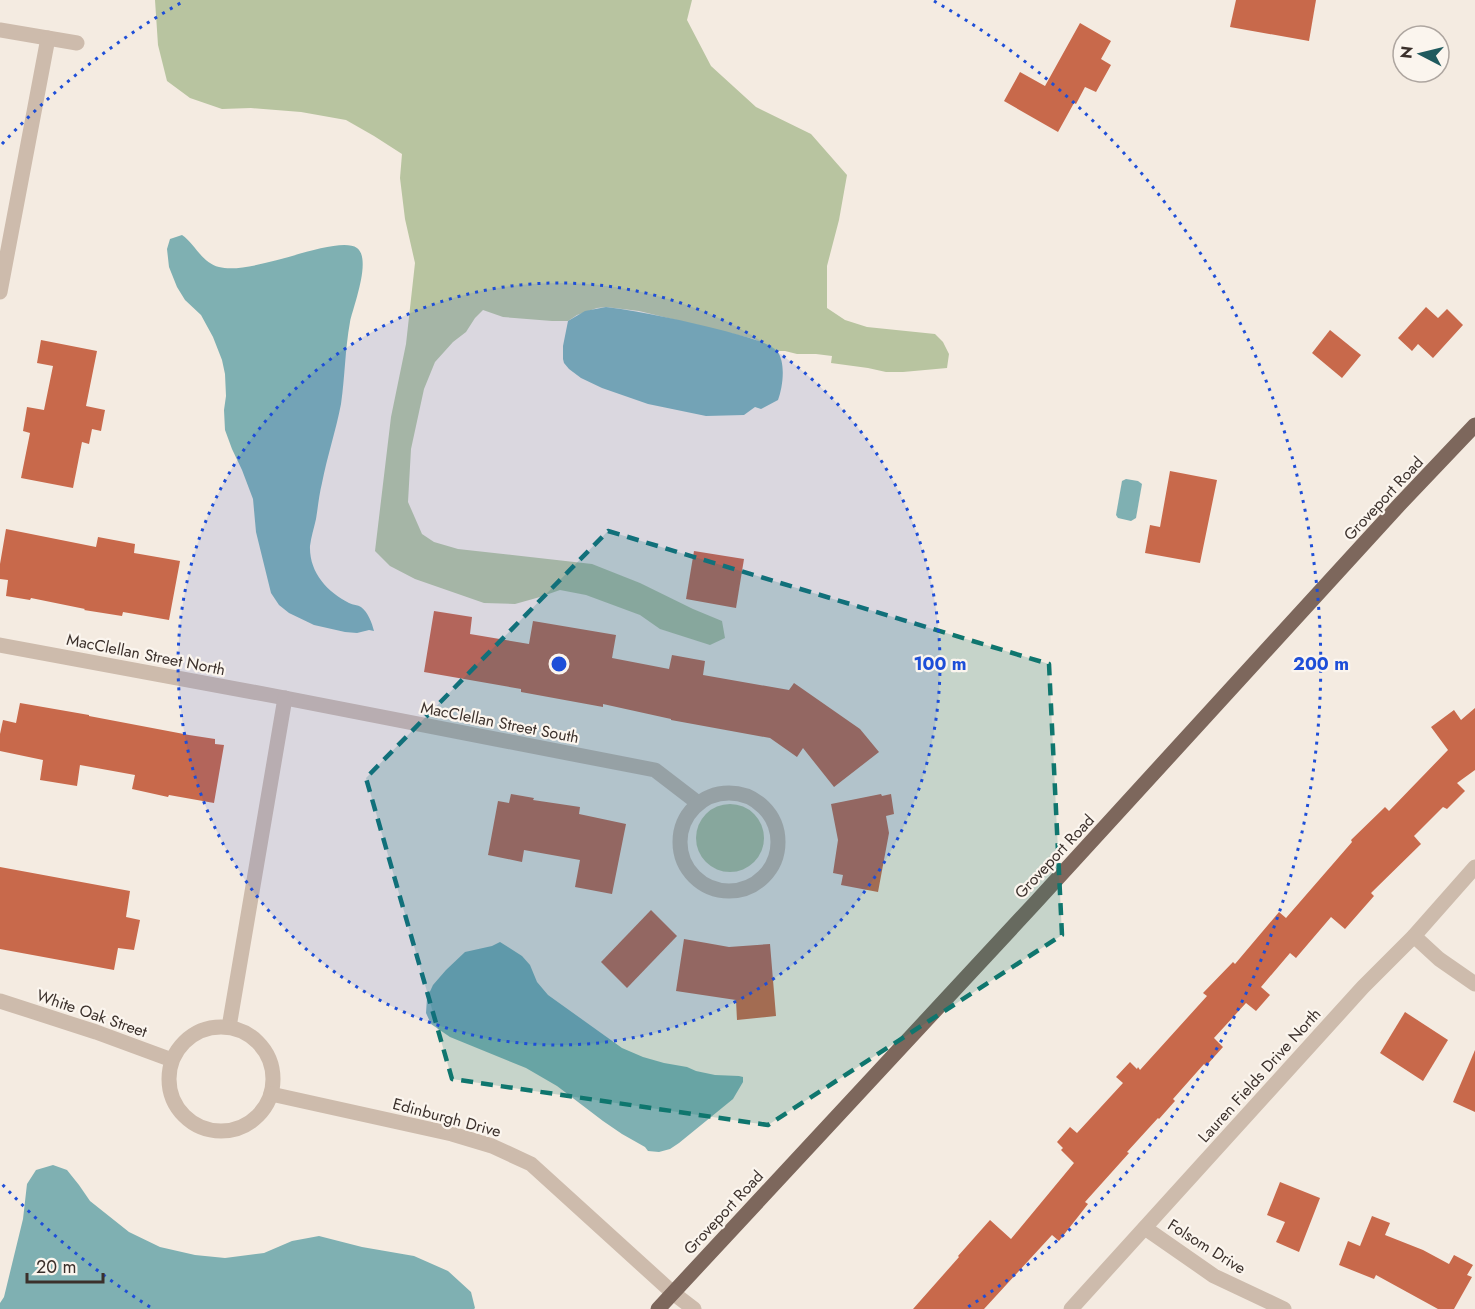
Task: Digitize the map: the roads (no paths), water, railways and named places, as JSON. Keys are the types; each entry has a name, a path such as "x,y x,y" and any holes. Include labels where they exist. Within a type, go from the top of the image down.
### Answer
{"main road":[{"name":"Groveport Road","path":"658,1309 1028,911 1400,504 1472,433"}],"street":[{"path":"0,30 77,44"},
{"path":"0,292 48,38"},
{"name":"MacClellan Street North","path":"0,645 285,698"},
{"path":"229,1027 285,698"},
{"name":"MacClellan Street South","path":"285,698 655,770 699,803"},
{"path":"719,793 741,794 760,804 774,821 778,843 773,864 759,881 739,890 717,890 698,880 684,863 680,841 682,831 685,820 699,803 719,793"},
{"name":"Lauren Fields Drive North","path":"1071,1309 1475,867"},
{"path":"1414,936 1439,959 1475,984"},
{"name":"White Oak Street","path":"0,1000 172,1060"},
{"path":"211,1027 229,1027 246,1032 260,1044 269,1059 273,1076 271,1094 263,1109 251,1121 236,1129 220,1131 204,1128 189,1120 177,1108 170,1093 169,1076 172,1060 181,1044 194,1033 211,1027"},
{"name":"Edinburgh Drive","path":"271,1094 453,1134 492,1146 531,1164 673,1293 694,1309"},
{"name":"Folsom Drive","path":"1145,1228 1214,1276 1284,1309"}],"water":[{"path":"182,235 208,262 219,267 252,266 332,246 346,245 357,248 361,254 362,272 348,332 341,404 320,492 310,555 321,580 333,593 351,604 360,606 369,618 374,631 345,632 314,625 289,613 279,605 271,593 256,532 253,499 225,430 226,396 222,360 201,315 185,300 169,267 167,249 170,239"},
{"path":"606,307 695,324 744,336 773,347 780,356 783,368 778,400 761,409 755,407 744,415 706,416 648,404 581,378 569,369 563,359 568,321 585,311"},
{"path":"1126,479 1142,484 1136,518 1131,521 1118,518 1116,515 1122,481"},
{"path":"500,942 522,956 530,965 537,982 548,995 622,1048 643,1057 696,1071 743,1077 743,1082 733,1099 670,1149 659,1152 648,1151 557,1086 526,1068 450,1037 431,1024 426,1013 427,998 433,985 465,952"},
{"path":"53,1165 67,1170 90,1201 129,1232 160,1247 195,1255 225,1258 264,1253 292,1241 319,1236 362,1247 414,1256 448,1271 471,1292 475,1308 0,1309 23,1219 27,1184 36,1170"}]}
